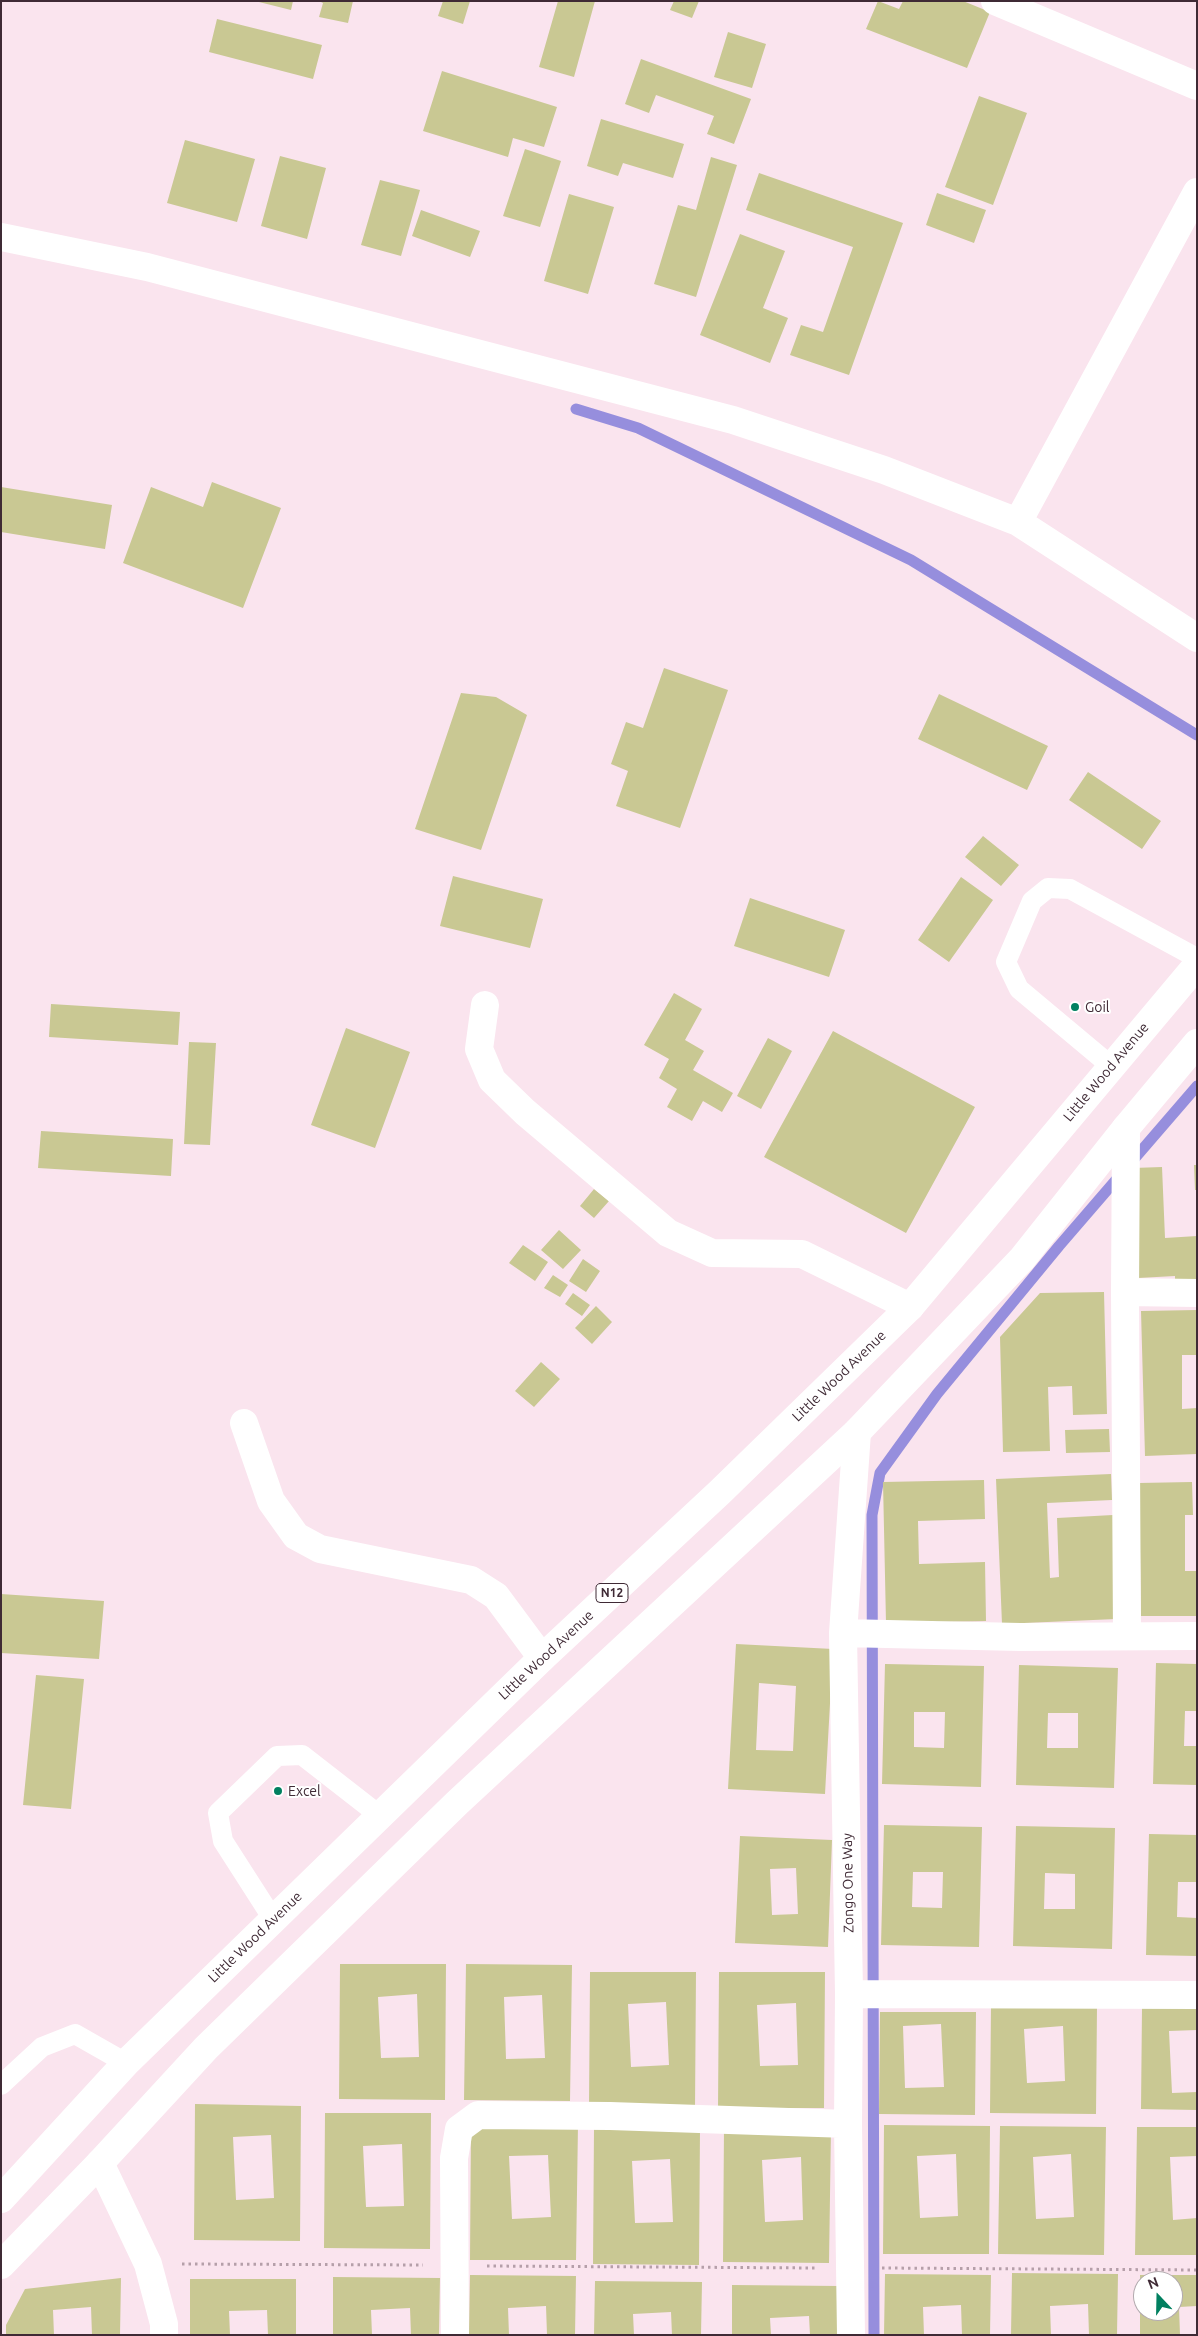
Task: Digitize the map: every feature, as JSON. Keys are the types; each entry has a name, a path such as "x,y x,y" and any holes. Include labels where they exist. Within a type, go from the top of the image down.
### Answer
{"main road":[{"path":"995,1 1197,86"},
{"path":"1018,522 1197,192"},
{"path":"1,237 147,267 733,420 884,470 1018,522 1197,638"},
{"name":"Little Wood Avenue","path":"1,2199 126,2062 542,1658 720,1492 910,1307 1197,965"},
{"path":"485,1005 479,1049 492,1080 525,1112 668,1233 712,1253 802,1254 910,1307"},
{"path":"1,2265 100,2163 206,2048 457,1803 857,1432 1022,1259 1126,1128 1197,1043"},
{"path":"1126,1128 1127,1636"},
{"path":"1125,1292 1197,1293"},
{"path":"244,1423 271,1501 296,1536 320,1550 471,1580 496,1596 542,1658"},
{"name":"Zongo One Way","path":"851,2335 848,2124 849,1994 843,1633 857,1432"},
{"path":"843,1633 1020,1637 1197,1636"},
{"path":"849,1994 1197,1995"},
{"path":"455,2335 454,2158 459,2129 478,2115 610,2116 848,2124"},
{"path":"100,2163 148,2264 164,2324 164,2335"}],"lane":[{"path":"1111,1066 1019,989 1006,962 1032,901 1048,888 1070,889 1197,958"},
{"path":"273,1919 223,1841 218,1813 237,1794 276,1756 302,1755 379,1815"},
{"path":"1,2085 42,2047 75,2034 126,2062"}],"path":[{"path":"148,2264 1197,2270"}],"building":[{"path":"255,1 293,1 291,10"},
{"path":"319,1 353,1 348,23 319,17 323,3"},
{"path":"443,1 470,1 463,24 438,16"},
{"path":"558,1 595,1 574,77 539,67"},
{"path":"674,1 699,1 692,18 670,10"},
{"path":"878,1 899,9 903,1 963,1 990,12 967,68 866,29"},
{"path":"217,19 322,45 313,79 209,52"},
{"path":"728,32 766,44 752,88 714,77"},
{"path":"641,59 751,99 734,144 707,134 714,116 656,95 649,113 625,104"},
{"path":"442,71 557,107 544,147 513,138 508,157 423,131"},
{"path":"979,96 1027,113 993,205 945,187"},
{"path":"601,119 684,144 673,178 623,163 618,176 587,166"},
{"path":"185,140 255,159 237,222 167,203"},
{"path":"525,149 561,161 540,227 503,216"},
{"path":"280,156 326,168 307,239 261,226"},
{"path":"711,157 737,165 696,297 654,284 678,205 696,210"},
{"path":"759,173 903,223 849,375 790,355 801,325 823,332 853,247 746,210"},
{"path":"380,180 420,190 401,256 361,245"},
{"path":"937,193 986,210 974,243 926,225"},
{"path":"569,194 614,207 588,294 544,281"},
{"path":"421,210 480,231 470,257 412,236"},
{"path":"740,234 785,251 763,308 788,318 770,363 700,335"},
{"path":"212,482 281,508 243,608 123,563 151,487 203,507"},
{"path":"1,487 112,505 105,549 1,532"},
{"path":"664,668 728,690 680,828 616,806 628,771 611,764 626,722 643,728"},
{"path":"461,693 496,697 527,715 481,850 415,829"},
{"path":"939,694 1048,746 1027,790 918,739"},
{"path":"1088,772 1161,821 1142,849 1069,800"},
{"path":"983,836 1019,865 1001,886 965,857"},
{"path":"453,876 543,899 530,948 440,926"},
{"path":"961,877 993,900 949,962 918,940"},
{"path":"750,898 845,930 829,977 734,946"},
{"path":"674,993 702,1009 685,1040 704,1051 693,1070 733,1093 722,1112 703,1101 692,1121 667,1107 677,1089 659,1078 669,1059 644,1045"},
{"path":"51,1004 180,1012 178,1045 49,1037"},
{"path":"346,1028 410,1052 375,1148 311,1125"},
{"path":"833,1031 975,1107 906,1233 764,1157"},
{"path":"768,1038 792,1051 761,1109 737,1096"},
{"path":"189,1042 216,1043 210,1145 184,1144"},
{"path":"41,1131 173,1139 171,1176 38,1168"},
{"path":"1194,1165 1197,1165 1197,1190 1195,1190"},
{"path":"1162,1167 1165,1238 1197,1236 1197,1286 1175,1287 1175,1276 1138,1278 1133,1168"},
{"path":"594,1189 609,1201 594,1218 580,1206"},
{"path":"559,1230 581,1250 563,1269 541,1250"},
{"path":"523,1245 548,1262 535,1281 509,1263"},
{"path":"583,1259 600,1271 586,1292 569,1281"},
{"path":"553,1275 568,1285 560,1297 544,1288"},
{"path":"1104,1292 1107,1414 1073,1415 1072,1386 1048,1387 1050,1451 1003,1452 1000,1337 1040,1293"},
{"path":"573,1293 590,1305 582,1316 565,1304"},
{"path":"596,1306 612,1322 592,1344 575,1328"},
{"path":"1197,1310 1197,1355 1182,1355 1182,1409 1197,1408 1197,1454 1145,1456 1141,1311"},
{"path":"541,1362 560,1379 534,1407 515,1391"},
{"path":"1109,1429 1110,1452 1066,1453 1065,1430"},
{"path":"1111,1474 1112,1500 1047,1503 1050,1578 1059,1577 1057,1518 1113,1515 1116,1619 1002,1624 996,1479"},
{"path":"984,1480 985,1519 918,1521 919,1564 985,1562 986,1621 886,1623 883,1482"},
{"path":"1192,1482 1193,1515 1185,1515 1185,1571 1197,1571 1197,1616 1141,1616 1139,1483"},
{"path":"1,1594 104,1601 99,1659 1,1653"},
{"path":"736,1644 833,1649 825,1794 728,1789","holes":["759,1683 796,1686 793,1751 756,1750"]},
{"path":"1156,1663 1197,1664 1197,1711 1185,1711 1184,1746 1197,1746 1197,1785 1153,1784"},
{"path":"885,1664 984,1666 981,1787 882,1784","holes":["914,1712 945,1712 944,1748 914,1747"]},
{"path":"1019,1665 1118,1668 1114,1788 1016,1785","holes":["1048,1713 1078,1713 1078,1748 1047,1748"]},
{"path":"36,1675 84,1679 71,1809 23,1805"},
{"path":"884,1825 982,1827 979,1947 881,1945","holes":["913,1872 943,1872 942,1908 912,1907"]},
{"path":"1016,1826 1115,1828 1112,1949 1013,1946","holes":["1045,1873 1075,1874 1075,1909 1044,1909"]},
{"path":"1149,1834 1197,1835 1197,1882 1178,1882 1177,1917 1197,1918 1197,1956 1146,1955"},
{"path":"740,1836 832,1840 828,1947 735,1943","holes":["796,1868 798,1914 772,1915 770,1869"]},
{"path":"340,1964 446,1964 445,2100 339,2099","holes":["417,1994 419,2057 381,2058 378,1997"]},
{"path":"466,1964 572,1965 570,2101 464,2100","holes":["542,1995 545,2058 506,2059 504,1997"]},
{"path":"590,1972 696,1972 695,2108 589,2107","holes":["666,2002 669,2065 631,2067 628,2004"]},
{"path":"719,1972 825,1972 824,2108 718,2108","holes":["796,2003 798,2065 760,2066 757,2005"]},
{"path":"991,2006 1097,2007 1096,2114 990,2113","holes":["1063,2026 1065,2081 1027,2083 1024,2029"]},
{"path":"1142,2007 1197,2008 1197,2030 1169,2031 1172,2093 1197,2092 1197,2110 1141,2109"},
{"path":"880,2012 976,2012 975,2115 879,2114","holes":["941,2024 944,2087 905,2088 903,2026"]},
{"path":"195,2104 301,2106 300,2241 194,2240","holes":["271,2135 274,2198 236,2200 233,2137"]},
{"path":"325,2113 431,2113 430,2249 324,2248","holes":["402,2144 404,2206 366,2207 363,2146"]},
{"path":"471,2124 578,2124 576,2260 470,2260","holes":["548,2155 551,2217 512,2219 509,2156"]},
{"path":"884,2125 990,2126 989,2254 883,2254","holes":["956,2154 958,2216 920,2218 917,2156"]},
{"path":"1000,2126 1106,2127 1104,2255 998,2254","holes":["1071,2154 1074,2217 1036,2219 1033,2157"]},
{"path":"724,2127 831,2128 829,2263 723,2262","holes":["801,2157 803,2220 765,2222 762,2160"]},
{"path":"1137,2127 1197,2127 1197,2156 1170,2157 1173,2220 1197,2218 1197,2255 1135,2255"},
{"path":"594,2128 700,2129 699,2265 593,2264","holes":["670,2159 673,2222 635,2223 632,2161"]},
{"path":"1012,2273 1118,2274 1117,2335 1089,2335 1088,2304 1050,2306 1051,2335 1011,2335"},
{"path":"885,2274 991,2275 990,2335 962,2335 961,2305 923,2307 924,2335 884,2335"},
{"path":"470,2275 576,2276 575,2335 547,2335 546,2306 508,2308 509,2335 469,2335"},
{"path":"1183,2275 1197,2275 1197,2306 1183,2307"},
{"path":"333,2277 440,2278 439,2335 411,2335 410,2308 371,2310 372,2335 333,2335"},
{"path":"121,2278 120,2335 92,2335 91,2307 53,2310 54,2335 6,2335 6,2325 25,2289"},
{"path":"190,2279 296,2279 296,2335 268,2335 267,2310 229,2311 230,2335 190,2335"},
{"path":"595,2281 702,2282 701,2335 672,2335 671,2312 633,2314 634,2335 594,2335"},
{"path":"732,2285 839,2286 838,2335 810,2335 809,2316 770,2318 771,2335 732,2335"},
{"path":"1140,2321 1180,2321 1180,2335 1140,2335"}],"waterway":[{"path":"576,409 638,428 911,560 1197,735"},
{"path":"874,2335 872,1515 880,1473 937,1394 1059,1246 1197,1086"}],"place":[{"name":"Goil","path":"1075,1007"},
{"name":"Excel","path":"278,1791"}]}
